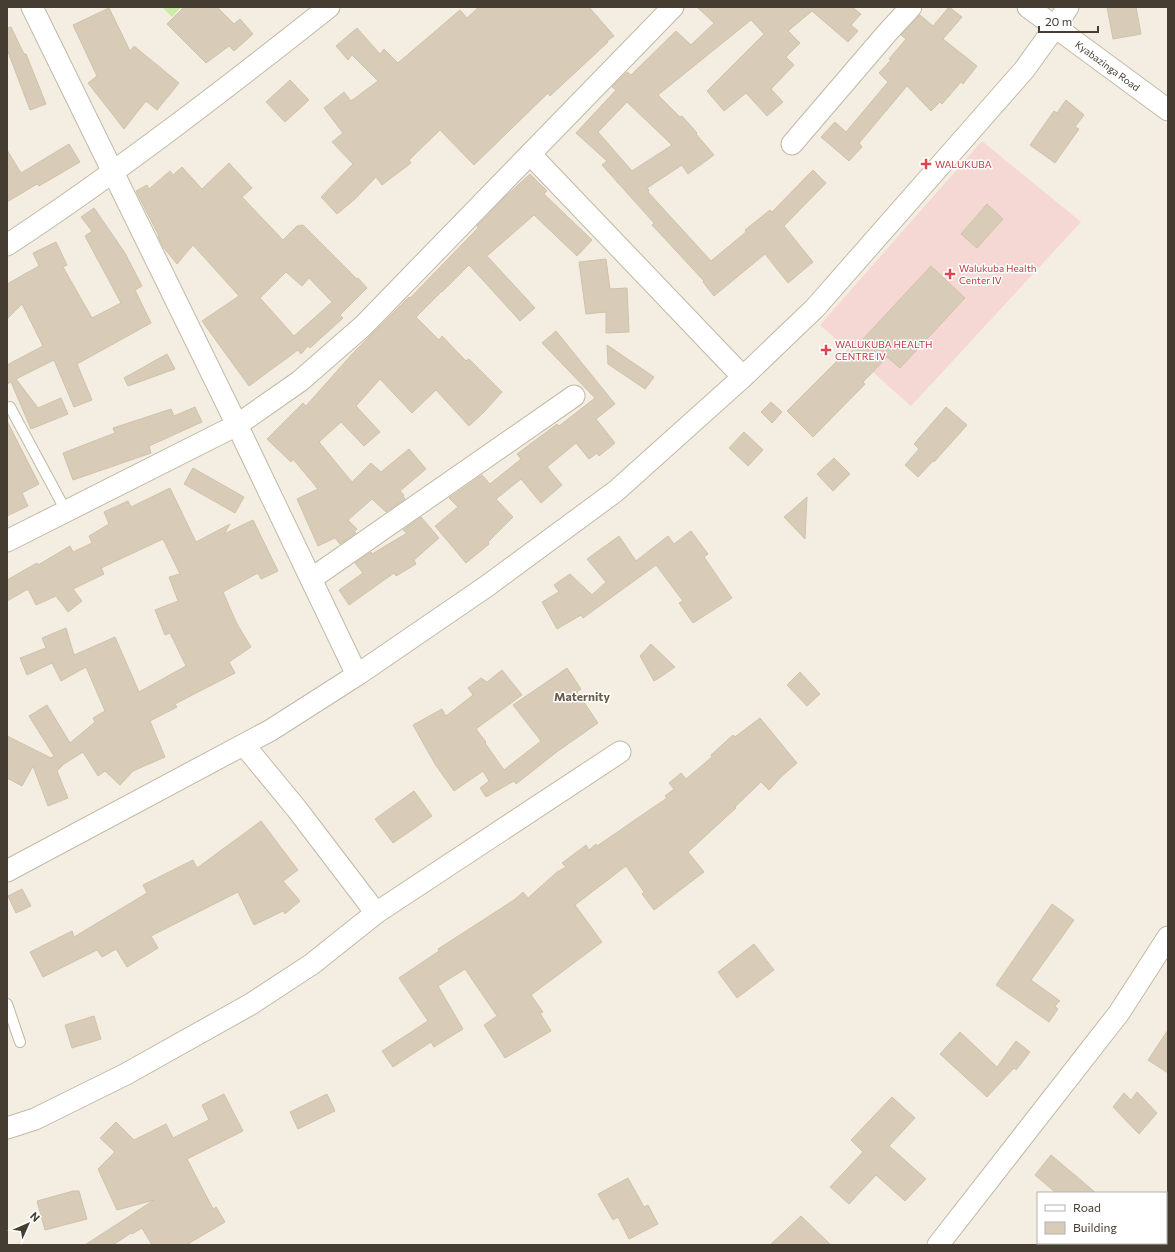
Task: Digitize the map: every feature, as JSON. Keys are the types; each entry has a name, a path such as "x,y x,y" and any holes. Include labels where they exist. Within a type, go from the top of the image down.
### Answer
{"street":[{"path":"32,7 237,425 357,675"},
{"path":"7,245 113,171 235,81 329,7"},
{"path":"7,541 237,425 300,381 363,326 673,7"},
{"path":"792,144 911,7"},
{"name":"Kyabazinga Road","path":"1028,7 1168,110"},
{"path":"7,870 272,730 357,675 487,586 616,491 743,377 815,308 1024,70 1068,7"},
{"path":"530,154 743,377"},
{"path":"311,579 574,396"},
{"path":"244,745 296,808 376,913"},
{"path":"7,1128 34,1119 126,1074 251,1004 312,964 376,913 620,752"},
{"path":"938,1245 1118,1013 1168,937"}],"lane":[{"path":"10,407 66,511"},
{"path":"7,1004 20,1042"}],"shaded area":[{"name":"Walukuba Health Center IV","path":"982,141 1081,222 911,406 820,325"}],"green space":[{"path":"162,7 181,7 172,17"}],"building":[{"path":"184,7 217,7 234,24 240,19 253,34 234,51 229,46 206,63 167,24"},
{"path":"479,7 589,7 614,36 550,96 548,93 474,165 440,130 409,160 411,163 382,185 376,177 355,199 337,214 321,197 353,164 332,142 343,133 324,108 344,92 351,101 378,81 352,55 348,60 336,46 357,28 380,54 384,49 398,63 460,10 467,18"},
{"path":"697,7 852,7 861,14 851,25 858,31 848,42 812,11 788,31 800,43 786,57 794,65 771,89 783,102 767,116 746,93 724,111 707,91 764,34 751,20 658,95 680,117 682,116 714,155 688,174 682,165 647,188 649,190 648,192 711,261 746,232 745,230 770,210 772,212 813,170 826,183 784,226 813,262 788,283 765,254 714,296 703,282 704,281 652,225 654,223 602,165 607,161 576,133 616,90 612,87 627,72 631,75 676,31 691,45 714,23","holes":["627,102 672,145 632,171 598,132"]},
{"path":"949,7 962,17 943,39 977,66 963,84 961,82 942,104 940,102 931,111 907,86 859,143 862,147 849,161 821,137 835,122 846,132 888,82 879,73 891,60 889,59 906,39 901,35 920,15 933,26"},
{"path":"1107,7 1136,7 1141,34 1113,39"},
{"path":"109,8 130,51 134,46 179,83 157,110 146,101 124,129 88,83 97,76 73,25"},
{"path":"11,27 24,54 26,54 46,104 30,110 7,49 7,28"},
{"path":"290,80 309,100 285,122 266,102"},
{"path":"1066,100 1084,115 1075,127 1079,129 1055,163 1030,145 1054,111 1057,113"},
{"path":"69,144 80,162 39,186 37,184 7,202 7,150 21,173"},
{"path":"229,163 252,188 242,197 283,240 297,226 303,225 367,288 340,315 343,318 310,348 308,346 301,354 298,350 249,386 202,321 239,296 193,245 177,264 164,248 136,191 147,185 149,189 170,171 173,175 182,167 202,189","holes":["286,272 302,286 309,278 332,302 294,336 260,298"]},
{"path":"530,174 547,191 544,194 592,240 577,256 534,215 487,256 535,308 520,321 469,265 416,317 439,340 442,336 466,361 469,359 502,392 469,426 436,390 412,413 380,379 356,406 380,432 364,446 341,422 319,442 352,482 371,463 381,472 409,449 426,469 400,491 404,495 403,496 405,499 386,512 372,499 348,520 357,529 354,532 356,533 340,544 335,538 318,546 297,499 318,489 293,459 291,462 267,439 303,403 306,406 353,353 409,297 410,298 478,228 477,226 503,199"},
{"path":"987,204 1003,219 977,248 961,234"},
{"path":"94,208 125,253 142,286 135,290 151,323 77,364 92,400 74,407 54,360 16,379 38,408 61,398 68,414 31,429 11,382 7,384 7,365 43,346 22,304 7,319 7,284 39,266 33,253 56,242 67,265 63,267 92,318 121,303 85,236 92,231 81,217"},
{"path":"606,259 610,289 627,288 629,332 606,333 606,312 586,314 579,262"},
{"path":"931,266 965,298 900,368 887,357 863,382 865,384 813,437 787,411 847,351 850,353"},
{"path":"556,331 615,404 596,419 615,443 599,456 597,453 589,459 576,443 547,467 562,485 541,503 521,479 496,499 513,517 488,542 489,544 466,563 435,526 458,507 449,498 482,475 490,484 521,459 517,454 557,424 559,426 595,398 542,343"},
{"path":"607,345 654,377 645,389 608,364"},
{"path":"167,354 175,369 128,386 124,378"},
{"path":"771,402 782,412 772,423 761,412"},
{"path":"195,407 202,422 149,446 151,453 73,480 63,453 115,433 113,428 171,409 174,416"},
{"path":"946,407 967,425 934,462 933,461 918,477 905,465 919,449 914,444"},
{"path":"7,421 39,484 22,493 28,506 7,516"},
{"path":"744,432 763,450 748,466 729,448"},
{"path":"834,458 850,474 833,491 817,474"},
{"path":"193,468 244,497 235,513 184,484"},
{"path":"170,488 196,542 230,524 224,534 253,520 278,571 261,579 258,573 223,592 237,624 251,647 229,662 235,673 175,704 177,707 150,721 165,757 133,771 120,785 105,771 98,776 83,752 64,764 57,771 68,798 48,806 33,766 22,786 7,778 7,736 51,758 54,756 29,716 47,705 70,743 95,722 93,718 105,711 86,667 61,681 52,663 27,675 20,658 46,648 42,638 66,628 74,655 115,637 139,692 186,666 170,633 165,635 155,610 178,601 169,577 180,574 163,539 101,568 104,574 73,589 82,601 68,612 56,596 36,605 28,589 7,601 7,580 37,563 38,565 70,546 73,552 92,543 89,536 109,524 104,512 128,501 131,507"},
{"path":"807,497 805,539 784,517"},
{"path":"421,517 439,538 414,560 416,564 396,576 394,573 349,605 339,590 363,573 355,563 371,552 372,554 407,533 403,530"},
{"path":"691,531 708,554 704,557 732,598 693,623 679,603 683,601 656,565 583,618 581,615 557,629 542,602 559,592 554,585 570,574 592,595 606,582 587,559 619,536 636,561 668,536 674,544"},
{"path":"651,644 675,667 654,681 640,656"},
{"path":"567,668 581,689 577,692 598,723 558,751 516,784 514,781 486,797 480,788 489,781 483,771 454,791 435,764 413,725 442,709 446,716 473,695 468,688 481,678 487,682 502,670 522,695 476,729 504,770 541,741 513,705"},
{"path":"800,672 820,694 807,706 787,685"},
{"path":"760,718 797,763 769,790 761,782 735,807 736,808 688,852 704,872 654,910 642,894 644,892 626,866 575,905 602,942 531,995 543,1012 540,1013 551,1031 505,1058 484,1025 497,1016 465,969 438,986 463,1029 434,1047 431,1042 393,1067 382,1051 428,1021 399,978 439,951 438,949 514,900 523,892 528,898 557,872 566,867 562,863 586,845 589,850 596,844 597,846 667,798 665,796 674,789 669,783 681,773 686,779 712,757 711,755 733,735 735,737"},
{"path":"414,791 432,816 393,843 375,819"},
{"path":"261,821 298,870 283,881 300,901 285,914 283,911 254,925 238,892 151,936 158,948 127,967 116,949 102,957 97,950 43,977 30,952 72,931 74,937 147,893 143,885 193,860 197,868"},
{"path":"22,889 31,906 16,913 8,896"},
{"path":"1052,904 1074,920 1031,980 1060,1001 1055,1006 1058,1009 1049,1022 996,985"},
{"path":"754,944 774,970 737,998 718,972"},
{"path":"94,1016 101,1039 72,1048 65,1025"},
{"path":"1168,1030 1168,1073 1148,1060"},
{"path":"960,1032 997,1067 1016,1041 1030,1052 1016,1070 1014,1068 987,1097 940,1054"},
{"path":"1137,1092 1157,1113 1139,1134 1113,1107 1124,1093 1131,1100"},
{"path":"224,1094 243,1131 187,1159 213,1209 216,1207 225,1222 186,1245 152,1245 142,1228 132,1234 131,1233 113,1245 85,1245 154,1200 117,1210 98,1169 115,1152 100,1138 116,1122 134,1140 166,1124 173,1138 209,1120 202,1105"},
{"path":"327,1094 335,1111 298,1129 290,1112"},
{"path":"892,1097 915,1118 889,1146 926,1179 905,1201 876,1175 849,1204 830,1187 863,1152 851,1140"},
{"path":"1051,1155 1095,1192 1055,1192 1035,1175"},
{"path":"628,1178 644,1207 648,1205 658,1224 629,1239 618,1217 613,1220 598,1194"},
{"path":"73,1191 79,1191 87,1219 45,1230 37,1201"},
{"path":"801,1216 831,1245 770,1245"}],"place":[{"name":"WALUKUBA","path":"926,164"},
{"name":"Walukuba Health Center IV","path":"950,274"},
{"name":"WALUKUBA HEALTH CENTRE IV","path":"826,350"}],"district":[{"name":"Maternity","path":"582,696"}]}
